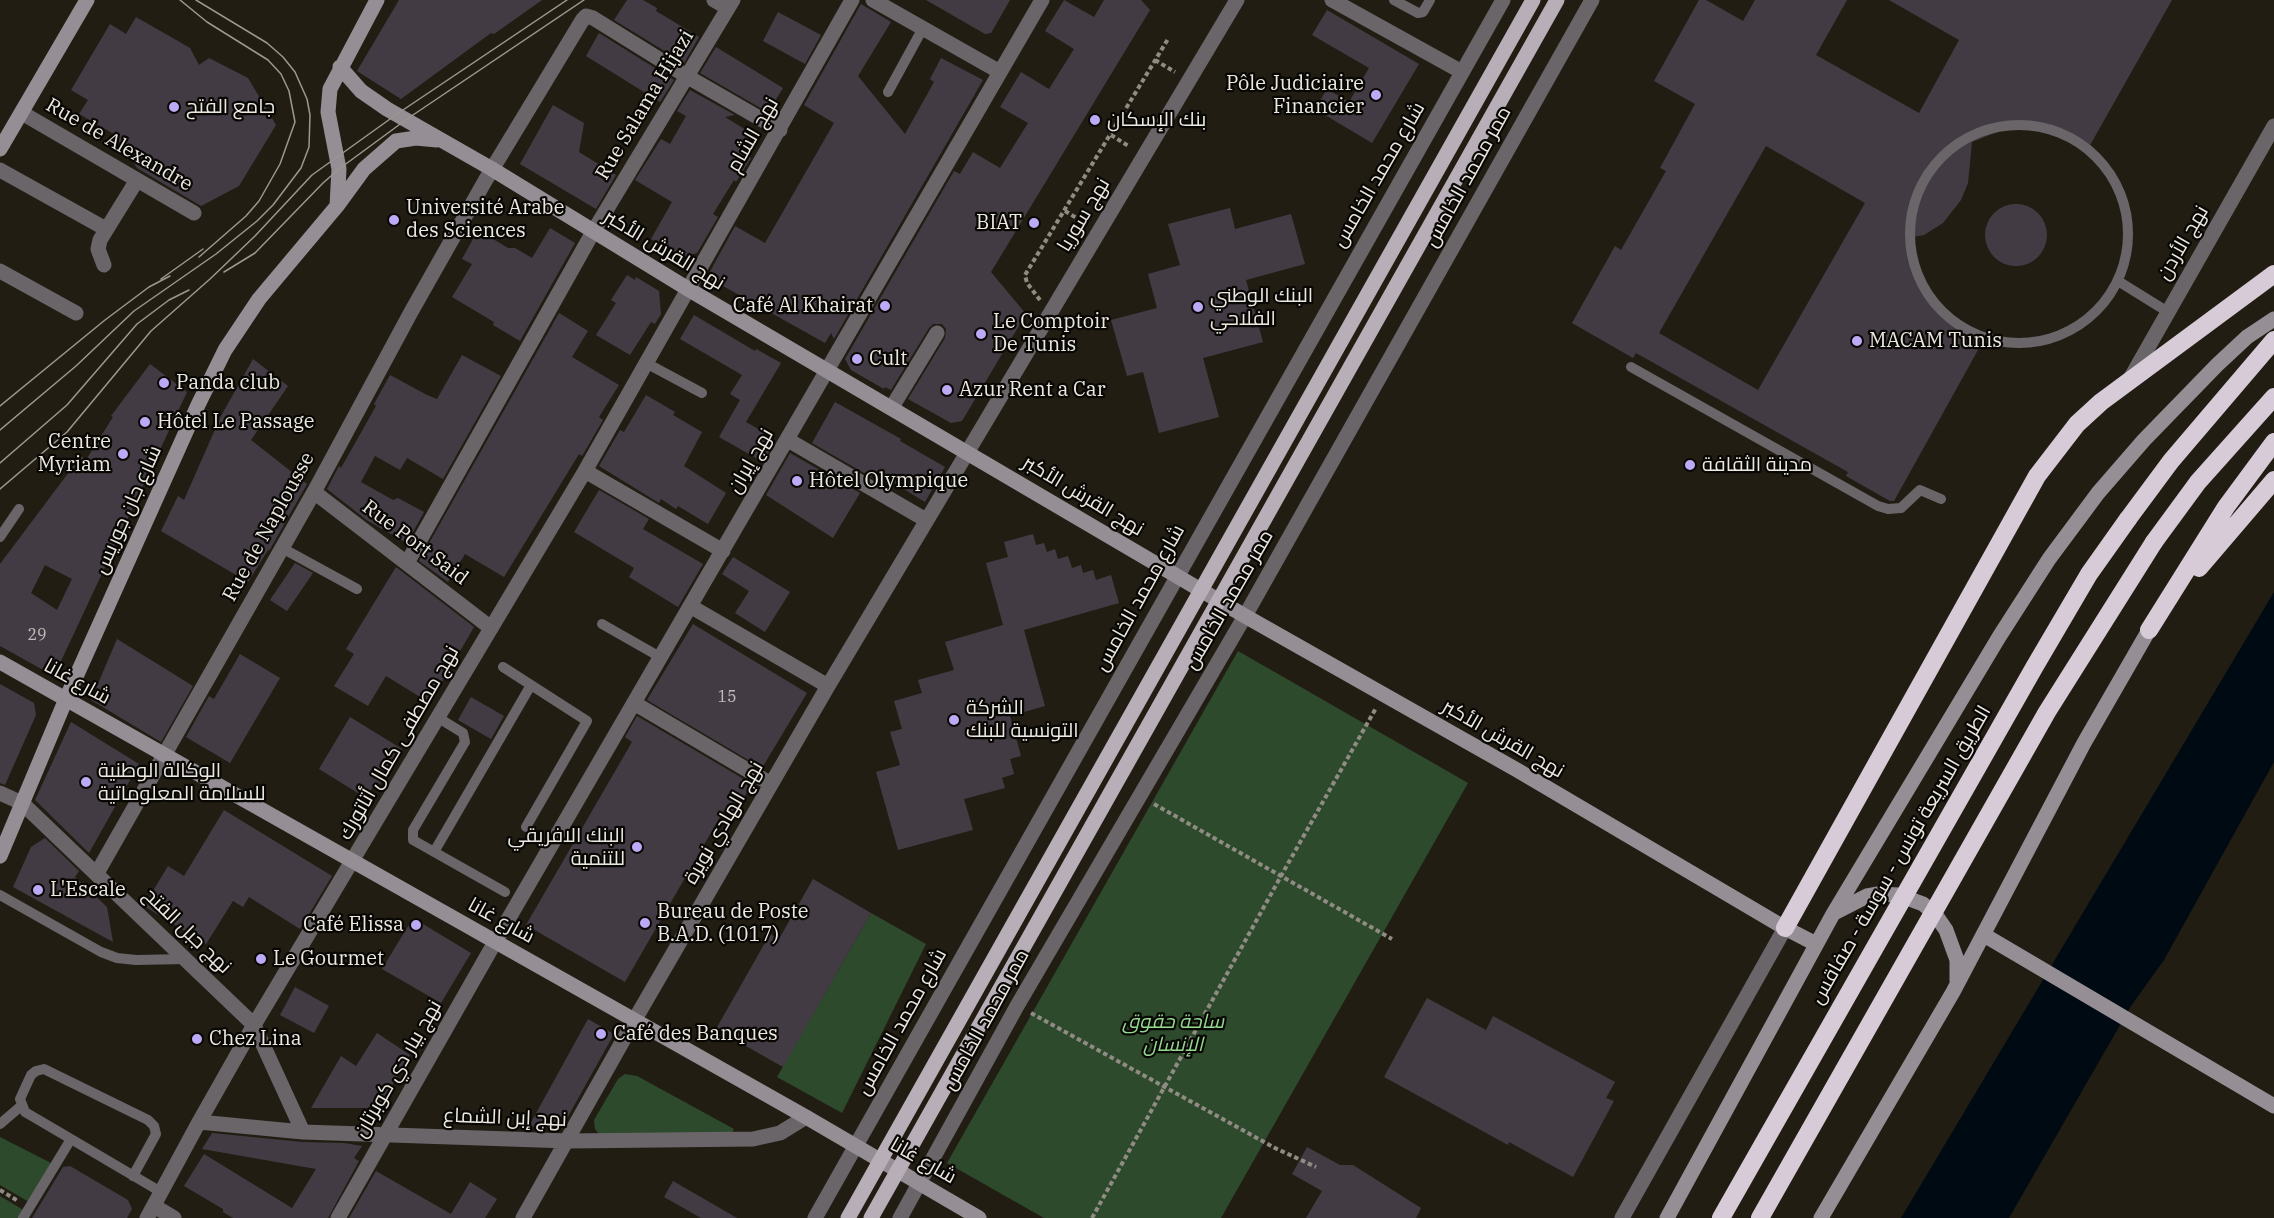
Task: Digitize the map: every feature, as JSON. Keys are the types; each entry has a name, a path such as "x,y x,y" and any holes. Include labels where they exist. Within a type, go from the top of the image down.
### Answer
{"highway":[{"path":"1785,928 2037,476 2076,424 2129,380 2274,274"},
{"name":"الطريق السريعة تونس - سوسة - صفاقس","path":"1721,1218 2089,574 2171,460 2274,340"},
{"path":"1760,1218 2047,712 2154,542 2198,482 2274,397"},
{"path":"2149,630 2226,507 2274,442"},
{"path":"2149,630 2233,526 2274,480"}],"main road":[{"path":"0,149 87,0"},
{"path":"337,206 339,169 328,112 330,89 377,0"},
{"path":"848,1218 1533,0"},
{"path":"871,1218 1557,0"},
{"name":"نهج القرش الأكبر","path":"339,70 362,92 688,289 1245,616 1816,944"},
{"name":"شارع جان جوريس","path":"0,856 66,699 225,350 259,299 337,206 364,169 396,141 416,138 440,140"},
{"path":"1667,1218 1833,914 1993,647 2049,559 2098,493 2144,440 2247,337 2274,319"},
{"path":"1821,1218 1957,984 2084,743 2149,630"},
{"name":"شارع غانا","path":"1,664 920,1182 979,1218"},
{"path":"1833,914 1867,896 1878,894 1899,895 1923,904 1935,914 1946,930 1957,960 1957,984"},
{"path":"1984,935 2274,1106"}],"street":[{"path":"714,0 730,4"},
{"name":"نهج الشام","path":"688,289 852,0"},
{"path":"873,0 1000,72"},
{"name":"نهج إيران","path":"495,942 1042,0"},
{"name":"نهج سوريا","path":"967,452 1237,0"},
{"path":"1332,0 1462,72"},
{"name":"شارع محمد الخامس","path":"815,1218 1503,0"},
{"name":"ممر محمد الخامس","path":"900,1218 1017,1006 1245,616 1592,0"},
{"name":"Rue Salama Hijazi","path":"407,563 593,232 730,4"},
{"name":"Rue de Naplousse","path":"97,873 314,492 411,312 492,169 586,16 593,18 688,77"},
{"path":"688,77 780,130"},
{"name":"Rue de Alexandre","path":"22,113 194,213"},
{"name":"نهج الأردن","path":"2129,380 2274,126"},
{"path":"0,170 106,229"},
{"path":"104,265 99,244 137,180"},
{"path":"0,271 76,313"},
{"name":"نهج مصطفى كمال أتاتورك","path":"151,1212 254,1025 585,471 688,289"},
{"path":"892,407 937,333"},
{"path":"788,440 926,520"},
{"name":"نهج الهادي نويرة","path":"523,1218 771,784 967,452"},
{"path":"585,471 723,551"},
{"name":"Rue Port Said","path":"314,492 491,628"},
{"path":"690,606 828,686"},
{"path":"634,703 771,784"},
{"name":"نهج جبل الفتح","path":"0,793 22,803 254,1025 303,1132"},
{"path":"1622,1218 1785,928"},
{"name":"نهج بيار دي كوبرتان","path":"338,1218 495,942"},
{"name":"نهج إبن الشماع","path":"199,1122 303,1132 568,1141 753,1139 780,1133 806,1118"},
{"path":"151,1212 174,1218"}],"lane":[{"path":"1394,0 1418,13 1423,12 1430,0"},
{"path":"888,92 923,28"},
{"path":"2013,126 2042,129 2069,140 2092,158 2114,180 2125,206 2129,234 2128,250 2118,281 2100,308 2089,319 2061,336 2030,344 1972,331 1947,315 1928,294 1914,268 1909,230 1911,211 1920,184 1936,160 1958,142 1985,130 2013,126"},
{"path":"2118,281 2168,312"},
{"path":"646,363 702,393"},
{"path":"1631,367 1878,506 1888,509 1901,508 1920,490 1941,498"},
{"path":"0,537 19,509"},
{"path":"282,548 357,589"},
{"path":"602,624 660,657"},
{"path":"504,667 587,721 526,827"},
{"path":"434,852 531,685"},
{"path":"437,717 460,730 465,737 465,742 413,830 412,837 416,842 505,892"},
{"path":"0,895 101,952 117,958 186,959"},
{"path":"133,1176 156,1134 154,1126 148,1120 44,1069 31,1075 20,1099 25,1112 133,1176 161,1192"},
{"path":"0,1124 21,1106"},
{"path":"23,1218 71,1139"}],"path":[{"path":"1050,312 1027,283 1025,275 1168,39"},
{"path":"1155,60 1188,81"},
{"path":"1111,135 1144,156"},
{"path":"1065,211 1099,231"},
{"path":"1092,1218 1384,694"},
{"path":"1140,796 1392,939"},
{"path":"1017,1006 1275,1148 1316,1167"},
{"path":"0,1190 30,1208"}],"green space":[{"name":"ساحة حقوق الإنسان","path":"1238,651 1468,783 1221,1218 1044,1218 947,1163"},
{"path":"871,913 926,944 842,1113 777,1077"},
{"path":"625,1074 637,1076 734,1129 729,1138 600,1135 595,1129 594,1120 618,1079"},
{"path":"0,1137 51,1163 29,1202 0,1185"},
{"path":"0,1196 25,1211 20,1218 0,1218"}],"shaded area":[{"path":"2274,592 2274,762 2164,960 2131,1006 2009,1218 1901,1218"}],"building":[{"path":"399,0 542,0 494,34 491,33 401,99 357,71"},
{"path":"627,0 643,0 657,8 656,11 699,37 684,63 614,20"},
{"path":"926,0 1010,0 991,33 985,34"},
{"path":"1064,0 1094,17 1104,0 1141,0 1150,10 991,272 1026,314 962,421 951,423 908,399 945,338 946,329 942,324 933,324 929,328 891,390 885,387 884,389 851,370 845,359 954,171 960,174 973,152 1000,168 1028,123 1000,107 1021,72 1049,89 1074,49 1045,31"},
{"path":"1699,0 1706,0 1743,21 1755,0 1847,0 1816,55 1919,113 1959,40 1889,0 2172,0 2089,147 2062,131 2035,123 2010,127 1972,142 1968,183 1961,200 1943,223 1924,235 1913,237 1916,264 1929,294 1951,320 1983,341 1894,501 1890,501 1846,476 1848,472 1636,353 1633,358 1572,323 1615,246 1621,250 1666,171 1660,168 1695,104 1654,81","holes":["1766,146 1865,203 1758,390 1659,333"]},
{"path":"861,4 891,22 858,76 905,134 934,82 930,79 941,58 983,80 834,339 831,333 825,343 707,277 735,226 765,243 834,123 804,105"},
{"name":"Pôle Judiciaire Financier","path":"1327,10 1419,64 1372,143 1315,109 1327,89 1349,102 1369,68 1312,35"},
{"path":"778,12 821,35 805,64 763,41"},
{"name":"جامع الفتح","path":"136,17 190,48 199,65 209,58 248,78 276,125 239,186 201,206 137,168 114,134 79,114 88,100 71,90 110,24 126,34"},
{"path":"599,33 674,80 660,102 586,56"},
{"path":"716,47 783,88 770,109 764,110 700,73"},
{"path":"690,90 735,115 725,117 754,135 743,154 751,158 713,214 718,217 697,253 683,257 651,239 672,202 635,180 661,139 670,144 686,116 677,111"},
{"path":"553,105 584,123 579,152 616,175 596,209 520,164"},
{"path":"2016,204 2038,213 2047,235 2038,257 2016,266 1994,257 1985,235 1994,213"},
{"path":"1230,208 1235,229 1291,214 1305,264 1246,280 1263,342 1203,358 1219,417 1159,433 1143,372 1127,376 1111,320 1157,308 1148,274 1180,265 1168,224"},
{"path":"550,228 575,243 520,341 493,325 494,322 452,297 472,264 462,259 478,230 508,248 515,248 532,258"},
{"path":"627,275 635,280 636,277 659,291 661,314 655,324 651,322 630,355 596,335 616,303 611,300"},
{"path":"559,313 588,331 572,357 619,385 599,417 603,420 582,456 579,454 504,577 465,554 448,582 419,561"},
{"path":"694,315 755,351 756,349 781,363 746,422 772,437 770,440 774,443 763,462 719,437 740,400 730,394 742,375 680,339"},
{"path":"462,355 501,376 443,479 407,458 400,470 375,456 361,482 393,500 398,498 424,512 407,543 368,521 327,489 376,406 374,404 390,375 437,399"},
{"path":"253,359 288,386 251,440 307,484 269,551 248,582 161,531 178,496 184,500 221,416"},
{"path":"150,364 187,392 54,676 0,646 0,564 81,456 86,460 113,417 111,416","holes":["45,565 72,579 57,610 31,593"]},
{"path":"646,395 675,412 673,415 702,432 684,466 726,493 708,524 678,506 676,509 661,499 659,503 599,466 620,430 624,432"},
{"path":"835,402 945,467 925,502 881,475 873,472 871,477 812,443"},
{"path":"790,453 860,493 833,538 766,495"},
{"path":"599,490 649,519 643,529 703,564 678,607 629,577 634,568 574,532"},
{"path":"1033,534 1036,545 1044,543 1047,552 1055,549 1058,559 1068,556 1072,568 1081,565 1083,573 1093,570 1096,580 1111,575 1119,603 1024,630 1045,706 1010,716 1021,756 1010,759 1014,774 1002,778 1005,788 964,799 973,830 898,850 876,772 900,765 890,732 902,729 894,701 922,693 918,680 954,670 945,642 1003,625 986,563 1008,557 1004,542"},
{"path":"733,557 790,592 765,632 735,613 749,591 722,574"},
{"path":"295,563 313,573 287,611 270,600"},
{"path":"396,567 474,627 430,703 386,676 368,706 334,686 354,654 346,649"},
{"path":"693,624 807,693 762,768 647,700"},
{"path":"117,639 193,686 161,742 91,700"},
{"path":"240,654 280,678 230,763 186,737 209,696 214,699"},
{"path":"0,684 34,703 36,715 5,785 0,783"},
{"path":"471,697 504,716 491,739 458,720"},
{"name":"البنك الافريقي للتنمية","path":"637,716 752,784 732,817 724,810 625,982 526,925 632,742 625,737"},
{"path":"350,717 402,749 380,784 376,782 366,798 319,769"},
{"name":"الوكالة الوطنية للسلامة المعلوماتية","path":"71,722 139,764 89,853 35,800"},
{"path":"224,810 332,876 300,929 249,897 243,907 233,901 206,944 144,906 168,866 184,876"},
{"path":"45,838 79,871 75,877 107,907 113,942 13,887 31,847"},
{"path":"813,879 871,913 783,1067 716,1029 770,934 779,939"},
{"path":"413,918 471,953 441,1003 382,969"},
{"path":"295,987 329,1006 314,1033 280,1015"},
{"path":"1427,998 1486,1030 1493,1016 1615,1082 1606,1098 1614,1101 1573,1177 1509,1142 1508,1145 1384,1077"},
{"path":"588,1019 614,1034 561,1129 529,1126"},
{"path":"377,1033 410,1055 379,1108 311,1108 341,1056 356,1066"},
{"path":"212,1133 362,1146 354,1158 359,1161 328,1218 233,1218 223,1212 223,1209 184,1186 204,1154 292,1208 316,1169 202,1149"},
{"path":"1307,1147 1340,1165 1353,1165 1421,1208 1416,1218 1306,1218 1322,1191 1292,1174"},
{"path":"70,1166 128,1200 132,1209 127,1218 32,1218 63,1167"},
{"path":"376,1171 451,1214 470,1182 497,1199 485,1218 349,1218"},
{"path":"673,1181 737,1218 701,1218 664,1197"}],"tram line":[{"path":"180,0 207,22 268,60 281,74 289,91 295,122 280,164 259,201 246,216 199,257"},
{"path":"0,430 76,366 134,311 216,254 257,221 273,205 301,168 309,147 310,115 307,99 295,72 267,43 196,0"},
{"path":"0,489 67,432 151,331 255,236 312,175 397,114 567,0"},
{"path":"224,272 255,253 339,169 407,119 584,0"},
{"path":"161,279 203,249"},
{"path":"0,406 105,320 149,287 170,276"},
{"path":"0,463 67,405 137,324 169,300 189,290"}],"place":[{"name":"Pôle Judiciaire Financier","path":"1376,95"},
{"name":"جامع الفتح","path":"174,107"},
{"name":"بنك الإسكان","path":"1095,120"},
{"name":"Université Arabe des Sciences","path":"394,220"},
{"name":"BIAT","path":"1034,223"},
{"name":"Café Al Khairat","path":"885,306"},
{"name":"البنك الوطني الفلاحي","path":"1198,307"},
{"name":"Le Comptoir De Tunis","path":"981,334"},
{"name":"MACAM Tunis","path":"1857,341"},
{"name":"Cult","path":"857,359"},
{"name":"Panda club","path":"164,383"},
{"name":"Azur Rent a Car","path":"947,390"},
{"name":"Hôtel Le Passage","path":"145,422"},
{"name":"Centre Myriam","path":"123,454"},
{"name":"مدينة الثقافة","path":"1690,465"},
{"name":"Hôtel Olympique","path":"797,481"},
{"name":"الشركة التونسية للبنك","path":"954,720"},
{"name":"الوكالة الوطنية للسلامة المعلوماتية","path":"86,782"},
{"name":"البنك الافريقي للتنمية","path":"637,847"},
{"name":"L'Escale","path":"38,890"},
{"name":"Bureau de Poste B.A.D. (1017)","path":"645,923"},
{"name":"Café Elissa","path":"416,925"},
{"name":"Le Gourmet","path":"261,959"},
{"name":"Café des Banques","path":"601,1034"},
{"name":"Chez Lina","path":"197,1039"}]}
